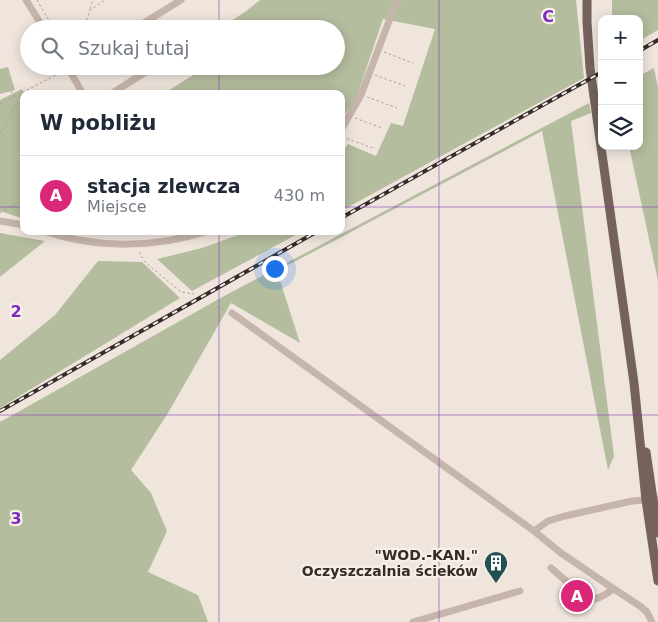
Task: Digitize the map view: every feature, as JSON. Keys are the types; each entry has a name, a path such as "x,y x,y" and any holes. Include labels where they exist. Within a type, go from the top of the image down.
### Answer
{"main road":[{"path":"588,0 587,22 590,68 634,383 658,534"},
{"path":"652,499 658,580"}],"street":[{"path":"26,0 38,20"},
{"path":"149,20 181,0"},
{"path":"345,124 361,95 396,0"},
{"path":"73,75 81,90"},
{"path":"117,90 141,75"},
{"path":"0,221 20,224"},
{"path":"59,235 91,242 134,244 172,241 194,235"},
{"path":"232,312 562,553 640,606 647,612 652,622"},
{"path":"534,531 548,522 565,516 620,503 652,499"},
{"path":"551,568 587,598 594,600 614,589"},
{"path":"413,622 520,592"},
{"path":"436,622 442,614"}],"path":[{"path":"37,0 49,20"},
{"path":"86,20 93,0"},
{"path":"90,10 105,0"},
{"path":"378,50 412,63"},
{"path":"370,73 405,86"},
{"path":"26,90 54,75"},
{"path":"10,91 13,97"},
{"path":"0,104 20,93"},
{"path":"361,95 397,108"},
{"path":"0,134 20,98"},
{"path":"350,116 382,128"},
{"path":"345,138 373,148"},
{"path":"0,213 20,202"},
{"path":"134,244 145,262 152,268 181,292 194,294"},
{"path":"216,307 232,312"}],"green space":[{"path":"260,0 576,0 584,78 345,209 345,148 348,144 376,156 391,123 403,126 435,29 383,19 356,99 345,114 345,90 169,90 193,75 345,75 345,20 232,20"},
{"path":"612,0 658,0 658,30 643,39 643,15 612,15"},
{"path":"8,67 15,90 0,94 0,69"},
{"path":"654,68 658,87 658,281 630,150 643,150 643,74"},
{"path":"20,90 20,218 0,211 0,100"},
{"path":"589,103 591,113 571,121 614,456 608,470 542,131 277,271 300,343 231,303 168,413 131,470 151,493 167,531 148,572 198,595 208,622 0,622 0,422 226,295 339,235 345,235 345,232"},
{"path":"0,233 45,241 0,277"},
{"path":"238,235 296,235 192,291 157,259 202,248"},
{"path":"98,261 142,262 180,298 0,408 0,360 55,315"}],"railway":[{"path":"643,49 658,40"},
{"path":"345,216 598,74"},
{"path":"0,411 311,235"}],"place":[{"name":"\"WOD.-KAN.\" Oczyszczalnia ścieków","path":"496,584"},
{"name":"stacja zlewcza","path":"577,596"}]}
